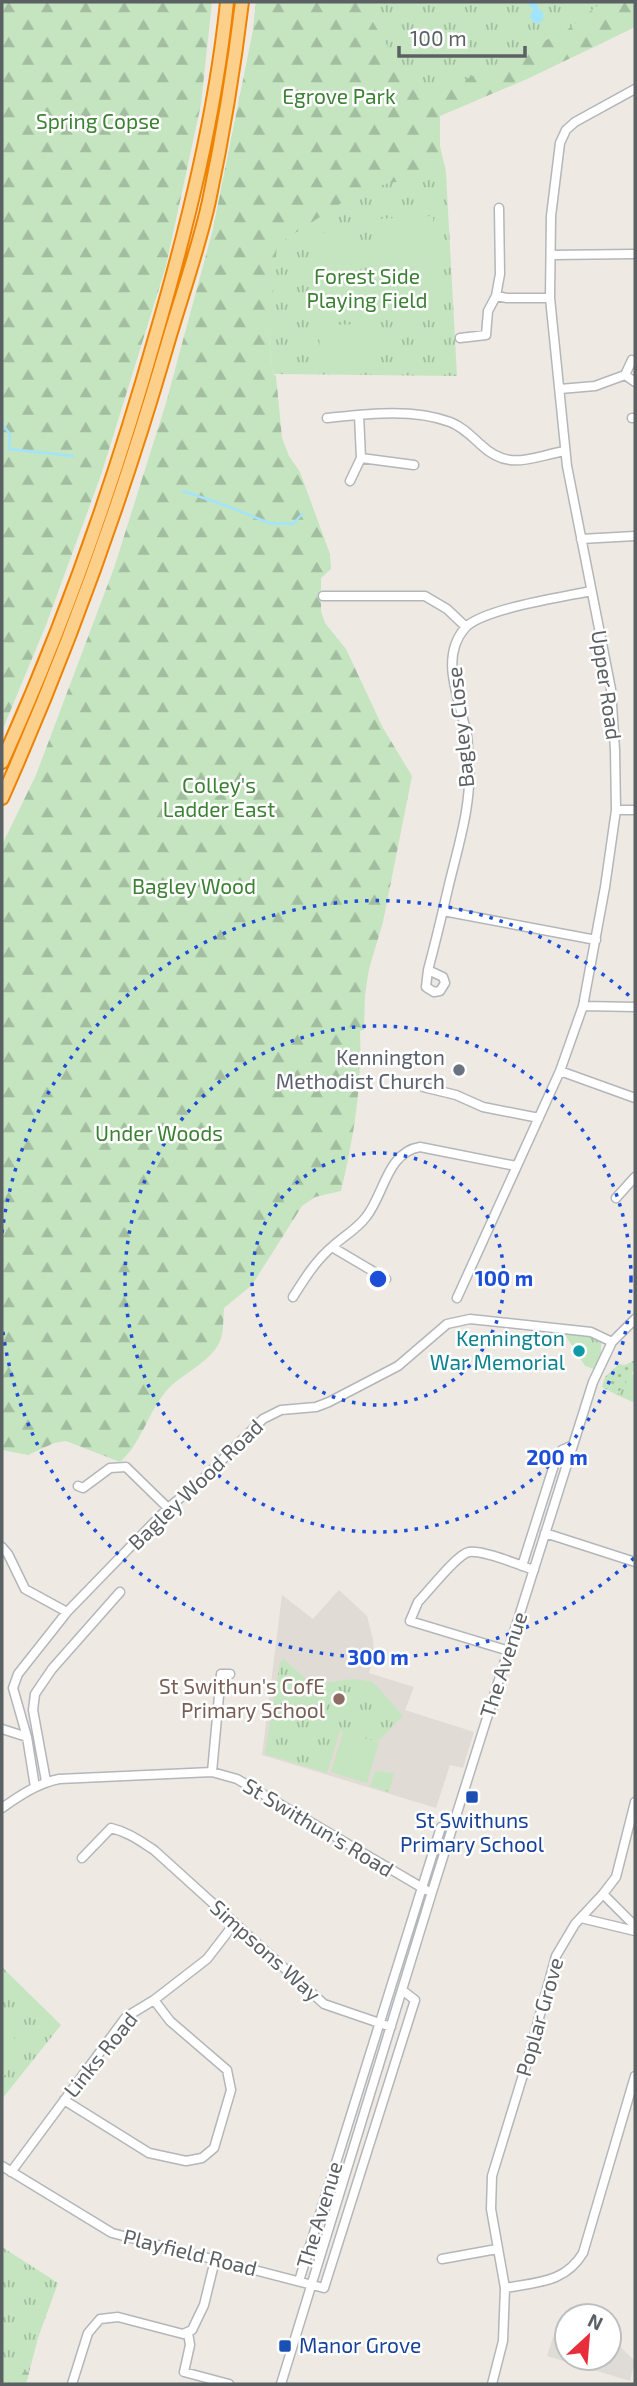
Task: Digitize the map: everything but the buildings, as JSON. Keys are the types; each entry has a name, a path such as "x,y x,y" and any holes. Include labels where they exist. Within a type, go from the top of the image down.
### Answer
{"highway":[{"path":"2,762 70,599 131,422 194,200 227,2"},
{"path":"2,798 83,604 143,426 208,203 234,63 242,2"}],"street":[{"name":"Upper Road","path":"457,1298 560,1071 583,1006 616,810 611,690 565,451 550,298 551,254 555,183 560,143 566,130 575,122 635,89"},
{"path":"460,338 486,335 488,311 496,296 500,274 499,208"},
{"path":"551,254 635,254"},
{"path":"496,296 550,298"},
{"path":"561,389 594,386 625,375 632,360"},
{"path":"625,375 635,382"},
{"path":"327,418 359,415 433,417 467,431 493,455 506,461 522,462 565,451"},
{"path":"350,481 361,458 359,415"},
{"path":"361,458 414,465"},
{"path":"581,539 635,536"},
{"path":"323,596 425,596 447,609 466,627 489,614 591,591"},
{"name":"Bagley Close","path":"428,970 466,817 470,789 467,736 454,687 453,668 454,650 466,627"},
{"path":"616,810 635,810"},
{"path":"443,911 596,940"},
{"path":"583,1006 635,1007"},
{"path":"560,1071 635,1098"},
{"path":"423,1087 456,1095 484,1107 539,1118"},
{"path":"293,1297 314,1266 368,1216 394,1163 409,1149 420,1147 516,1166"},
{"path":"616,1198 635,1177"},
{"path":"332,1247 386,1279"},
{"name":"Bagley Wood Road","path":"35,1787 27,1737 13,1688 15,1681 67,1612 168,1508 201,1481 263,1419 281,1410 316,1407 388,1372 405,1361 430,1336 447,1324 470,1319 574,1330 592,1332 612,1342"},
{"name":"The Avenue","path":"281,2384 593,1382 612,1342 635,1319"},
{"path":"522,1566 555,1462 562,1450 573,1445"},
{"path":"78,1486 83,1488 110,1468 126,1468 168,1508"},
{"path":"545,1533 635,1562"},
{"path":"2,1547 25,1589 67,1612"},
{"path":"509,1651 410,1621 418,1602 468,1552 480,1553 534,1570"},
{"path":"46,1782 33,1710 35,1694 52,1669 120,1591"},
{"path":"212,1772 221,1674 230,1674"},
{"path":"2,1729 27,1737"},
{"name":"St Swithun's Road","path":"35,1787 69,1778 212,1772 237,1779 422,1889 432,1892"},
{"path":"2,1808 35,1787"},
{"name":"Poplar Grove","path":"492,2384 503,2342 505,2288 491,2209 492,2176 527,2062 555,1956 575,1924 603,1895 619,1869 635,1802"},
{"name":"The Avenue","path":"299,2281 441,1827"},
{"name":"Simpsons Way","path":"82,1858 111,1828 122,1830 154,1850 324,2004 391,2026"},
{"path":"603,1895 635,1926"},
{"path":"580,1918 635,1931"},
{"name":"Links Road","path":"11,2172 126,2017 154,2000 207,1959 234,1924"},
{"name":"The Avenue","path":"312,2285 324,2288 415,2000 402,1990"},
{"path":"64,2100 149,2153 186,2161 202,2158 214,2148 231,2090 227,2070 170,2021 154,2000"},
{"path":"505,2288 559,2277 577,2262 583,2253 635,2076"},
{"name":"Playfield Road","path":"2,2166 112,2233 312,2285"},
{"path":"442,2259 497,2249"},
{"path":"72,2384 88,2333 100,2319 118,2317 177,2333 188,2333 195,2326 204,2305 215,2260"},
{"path":"188,2333 190,2345 184,2372 229,2384"}],"shaded area":[{"name":"St Swithun's CofE Primary School","path":"339,1590 367,1616 374,1655 369,1673 414,1687 405,1710 474,1732 463,1768 450,1765 436,1808 262,1755 282,1595 313,1619"},
{"path":"553,2337 553,2358 547,2356"},
{"path":"623,2349 635,2361 630,2381 600,2372 623,2372"}],"green space":[{"name":"Spring Copse","path":"2,2 212,2 201,104 166,266 101,475 46,625 2,731"},
{"name":"Egrove Park","path":"256,2 635,2 635,27 529,78 439,116 440,147 446,173 457,376 273,374 269,339 270,311 213,229 253,31"},
{"name":"Bagley Wood","path":"256,2 375,2 365,9 421,101 567,30 602,2 635,2 635,27 529,78 440,116 440,147 446,173 389,183 358,192 277,245 269,339 273,374 276,376 282,438 289,456 300,472 330,554 331,569 321,578 321,611 325,623 346,649 383,728 412,776 383,922 369,969 364,1030 360,1031 358,1092 350,1151 341,1191 315,1197 302,1206 252,1285 224,1308 222,1333 216,1348 168,1389 134,1446 120,1462 66,1441 54,1443 28,1455 2,1450 2,845 36,775 114,568 166,403 213,229 253,31"},
{"path":"433,216 438,305 379,307 374,219"},
{"path":"310,233 356,233 356,305 310,306"},
{"path":"381,324 381,364 320,364 319,325"},
{"path":"564,1333 589,1335 601,1342 601,1353 594,1369 585,1366"},
{"path":"635,1360 635,1369 617,1395 602,1387 605,1377 619,1364 625,1365"},
{"path":"631,1373 635,1376 635,1403 617,1395"},
{"path":"283,1659 312,1684 354,1679 373,1682 403,1716 377,1742 340,1731 327,1773 265,1754 280,1662"},
{"path":"343,1732 379,1743 367,1783 331,1772"},
{"path":"375,1771 394,1773 389,1792 370,1786"},
{"path":"2,1967 61,2025 2,2099"},
{"path":"2,2016 14,2037 15,2060 2,2079"},
{"path":"2,2247 58,2283 38,2338 26,2384 2,2384"},
{"path":"2,2360 29,2373 26,2384 2,2384"}],"water":[{"path":"526,2 537,2 537,7 543,12 540,23 534,23 530,17 533,9"}],"waterway":[{"path":"2,424 10,434 9,449 73,456"},
{"path":"183,491 269,523 293,524 302,514"}],"place":[{"name":"Kennington Methodist Church","path":"459,1070"},
{"name":"Kennington War Memorial","path":"579,1351"},
{"name":"St Swithun's CofE Primary School","path":"339,1699"},
{"name":"St Swithuns Primary School","path":"472,1797"},
{"name":"Manor Grove","path":"285,2346"}],"park label":[{"name":"Forest Side Playing Field","path":"367,289"},
{"name":"Colley's Ladder East","path":"219,798"},
{"name":"Under Woods","path":"159,1134"}]}
